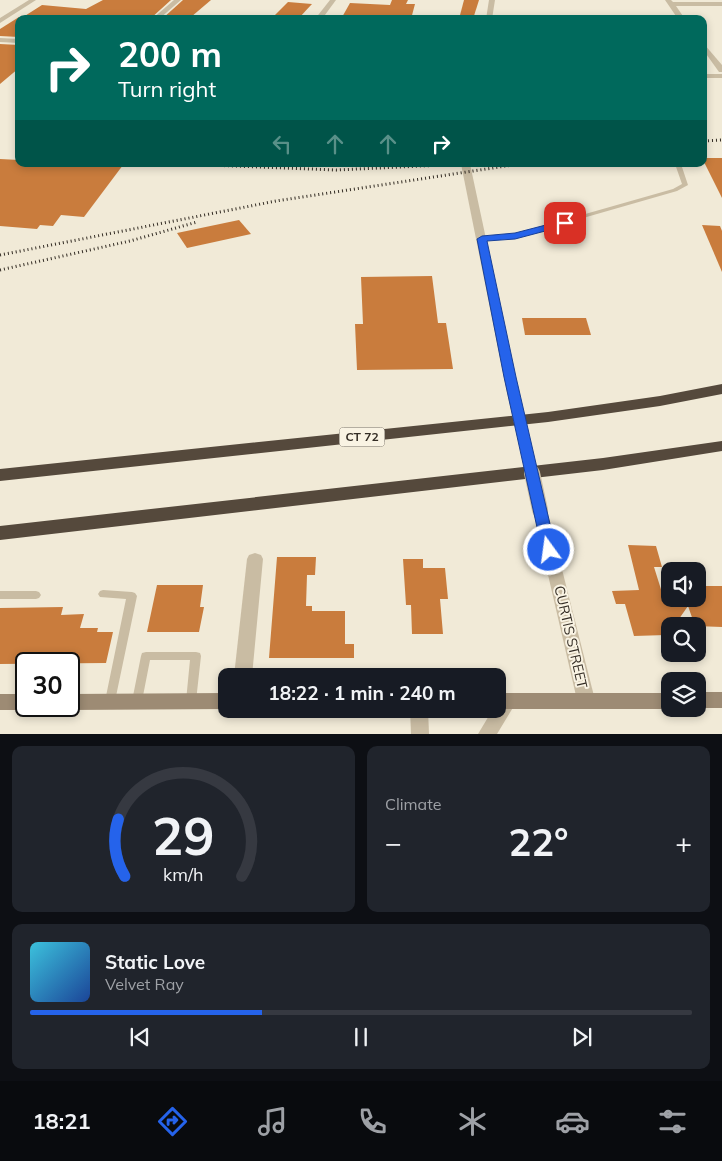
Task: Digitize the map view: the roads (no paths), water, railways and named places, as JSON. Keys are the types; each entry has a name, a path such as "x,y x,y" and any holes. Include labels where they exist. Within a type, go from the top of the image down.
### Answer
{"highway":[{"name":"CT 72","path":"0,475 548,417 660,401 722,388"},
{"path":"0,533 586,466 722,446"}],"main road":[{"path":"506,701 661,700"},
{"path":"706,700 722,700"},
{"path":"80,702 218,701"},
{"path":"0,702 15,702"}],"street":[{"path":"0,21 33,0"},
{"path":"160,15 178,0"},
{"path":"321,15 333,0"},
{"path":"490,15 492,0"},
{"path":"671,4 722,4"},
{"path":"671,4 679,15"},
{"path":"0,40 15,42"},
{"path":"707,50 722,70"},
{"path":"707,76 722,76"},
{"name":"CURTIS STREET","path":"466,167 512,388 586,700"},
{"path":"243,668 255,559"},
{"path":"419,718 420,734"},
{"path":"487,734 494,718"}],"lane":[{"path":"482,239 515,236 675,190 684,185 679,167"},
{"path":"103,594 132,596 110,702"},
{"path":"0,595 36,595"},
{"path":"137,701 146,656 196,656 191,701"}],"railway":[{"path":"707,141 722,140"},
{"path":"259,167 336,170 400,167"},
{"path":"0,255 276,201 499,167"},
{"path":"0,270 130,241 197,222"}]}
